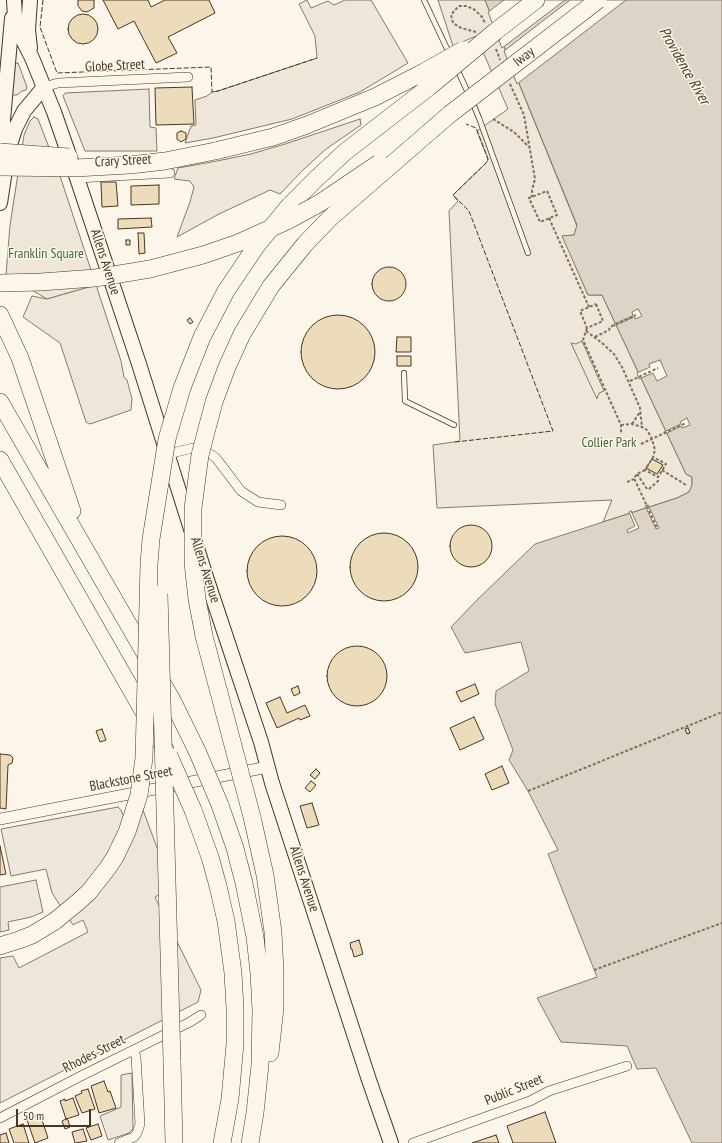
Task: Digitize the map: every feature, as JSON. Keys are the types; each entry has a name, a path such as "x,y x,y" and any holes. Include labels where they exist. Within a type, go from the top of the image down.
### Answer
{"highway":[{"path":"0,946 32,935 55,921 78,902 89,892 107,869 127,832 137,802 144,753 149,564 154,515 164,457 172,422 188,371 202,337 226,291 268,231 290,205 317,178 425,80 496,31 536,0"},
{"name":"Iway","path":"450,114 598,0"},
{"path":"2,170 124,166 165,161 215,151 273,137 307,125 375,97 425,80"},
{"path":"0,283 59,281 113,276 167,266 226,247 271,228 320,203 450,114"},
{"path":"255,1114 268,1066 271,1046 275,1008 274,953 270,907 262,856 204,636 194,581 192,545 193,508 200,455 209,419 222,378 242,334 261,302 282,272 305,244 330,218 450,114"},
{"path":"0,152 58,157 104,158 171,155 215,151"},
{"path":"0,315 20,358 83,546"},
{"path":"0,402 172,700 198,753 220,805 233,843 253,924 260,992 261,1035 259,1076 250,1143"},
{"path":"0,460 169,756 193,810 210,857 220,892 229,938 236,1014 230,1099 222,1143"},
{"path":"158,494 158,566 174,1143"}],"main road":[{"name":"Allens Avenue","path":"14,0 16,24 44,87 77,178 261,742 368,1080 391,1143"},
{"path":"0,203 3,86 14,0"},
{"path":"30,0 28,30 32,58"},
{"path":"2,170 15,129 24,111 44,87"}],"street":[{"name":"Globe Street","path":"44,87 58,83 188,77"},
{"name":"Crary Street","path":"77,178 170,173"},
{"path":"168,454 193,448 203,449 216,458 241,491 258,502 282,505"},
{"name":"Blackstone Street","path":"0,819 268,767"},
{"name":"Rhodes Street","path":"0,1118 190,1022 201,1014"},
{"path":"119,1143 134,1137 140,1124 136,1057 134,1050"},
{"name":"Public Street","path":"413,1143 530,1101 549,1091 627,1066"}],"lane":[{"path":"424,0 479,118 528,254"},
{"path":"404,373 405,401 454,425"}],"path":[{"path":"493,119 514,132 530,148"},
{"path":"547,191 558,214 549,218 540,222 529,198 547,191"},
{"path":"549,218 590,307"},
{"path":"621,433 621,425 583,340 587,330 603,321 596,304 580,311 587,330 614,354 622,367 630,382 640,411 642,427"},
{"path":"595,337 609,330 610,327 636,316"},
{"path":"630,382 658,368"},
{"path":"632,424 640,411"},
{"path":"641,444 686,423"},
{"path":"621,425 632,424 642,427 652,439 655,450 653,457 645,470 637,474 634,479 627,482"},
{"path":"637,474 646,489 649,490 658,481 658,477 666,464 653,457"},
{"path":"645,470 658,477"},
{"path":"662,470 686,485"},
{"path":"634,479 657,528"},
{"path":"528,791 722,712"},
{"path":"594,970 722,923"}],"green space":[{"path":"307,0 311,8 328,1 334,5 345,0 371,0 408,63 360,92 292,119 213,138 185,143 191,126 196,125 195,100 207,96 212,92 317,58 315,36 299,4"},
{"name":"Collier Park","path":"438,0 485,0 577,226 574,235 563,236 588,295 602,295 686,474 692,477 692,485 689,492 677,498 603,522 612,500 437,508 433,445 460,441 449,211 458,201 453,195 487,162 488,159 477,131 508,109 476,36 453,46"},
{"path":"18,63 27,87 26,90 17,95 11,95 14,64"},
{"name":"Franklin Square","path":"34,117 38,119 60,176 96,285 47,299 6,275 10,225 24,135 30,121"},
{"path":"360,119 361,125 326,149 280,194 270,190 219,214 177,237 194,187 190,181 174,179 178,168 251,154"}],"shaded area":[{"path":"149,89 150,127 156,128 157,151 85,151 63,96 65,93"},
{"path":"96,285 132,399 131,410 90,424 86,422 60,343 23,317 32,296 47,299"},
{"path":"582,341 604,391 599,393 597,399 571,343 576,344"},
{"path":"118,807 123,815 143,810 172,888 155,897 201,990 198,1002 0,1103 0,958 13,956 19,968 88,932 83,920 73,925 52,893 46,869 11,876 1,829"},
{"path":"36,880 43,912 31,917 8,922 9,930 0,932 0,887"},
{"path":"132,1073 133,1129 129,1133 108,1140 100,1116 121,1107 121,1075"}],"water":[{"name":"Providence River","path":"485,0 722,0 722,1143 692,1143 656,1068 637,1069 627,1046 561,1042 537,998 597,977 548,854 558,850 528,791 509,760 513,750 495,704 496,691 529,671 521,642 465,653 451,627 535,544 677,498 689,492 692,485 692,477 686,474 602,295 588,295 562,236 574,235 577,225"}],"pier":[{"path":"504,0 565,0 502,48 488,12"},
{"path":"570,0 626,0 517,84 504,51"},
{"path":"638,309 642,316 635,319 634,317 614,326 614,324 633,316 632,312"},
{"path":"660,360 667,376 657,381 653,373 639,379 637,373 650,367 649,364"},
{"path":"687,418 690,425 682,428 681,426 665,434 664,432 681,424 680,422"},
{"path":"648,505 659,528 656,529 645,506"},
{"path":"631,511 639,528 628,533 627,530 635,526 629,512"}],"building":[{"path":"78,0 94,0 94,8 87,12 82,11 78,6"},
{"path":"103,0 148,0 151,7 165,0 209,0 215,13 168,37 177,53 156,63 134,21 118,29"},
{"path":"83,14 94,18 98,29 94,40 83,44 72,40 68,29 72,18"},
{"path":"192,87 194,124 156,125 155,88"},
{"path":"181,131 186,133 186,139 181,142 177,139 177,133"},
{"path":"101,182 116,182 118,206 102,207"},
{"path":"159,185 159,204 131,205 131,186"},
{"path":"151,218 152,227 118,229 118,219"},
{"path":"138,233 144,233 145,253 139,254"},
{"path":"126,240 130,240 130,245 126,245"},
{"path":"386,267 392,267 396,268 403,274 406,284 405,291 399,298 392,301 386,301 382,300 375,294 372,287 372,281 373,277 379,270"},
{"path":"338,315 352,318 364,326 372,338 375,352 372,366 364,378 352,386 338,389 324,386 312,378 304,366 301,352 304,338 312,326 324,318"},
{"path":"190,318 193,322 190,324 187,320"},
{"path":"397,337 411,337 411,352 396,352"},
{"path":"397,356 411,356 411,366 397,366"},
{"path":"652,459 663,465 657,474 646,468"},
{"path":"471,525 486,531 492,546 486,561 471,567 456,561 450,546 456,531"},
{"path":"384,533 397,536 408,543 415,554 418,567 415,580 408,591 397,598 384,601 371,598 360,591 353,580 350,567 353,554 360,543 371,536"},
{"path":"282,536 295,539 307,546 314,558 317,571 314,584 307,596 295,603 282,606 269,603 257,596 250,584 247,571 250,558 257,546 269,539"},
{"path":"357,646 374,651 382,659 387,676 382,693 374,701 357,706 340,701 332,693 327,676 332,659 340,651"},
{"path":"475,684 479,694 461,702 456,692"},
{"path":"298,686 300,693 294,696 291,689"},
{"path":"280,697 287,713 305,705 310,716 300,720 299,718 277,728 266,703"},
{"path":"474,717 484,739 460,750 450,728"},
{"path":"688,728 690,733 687,734 685,729"},
{"path":"102,729 106,740 100,742 96,731"},
{"path":"0,754 10,755 13,758 12,763 8,765 6,809 0,808"},
{"path":"502,766 509,783 492,790 485,774"},
{"path":"316,769 320,773 315,779 310,775"},
{"path":"311,781 316,785 310,792 305,788"},
{"path":"312,803 319,825 307,828 300,806"},
{"path":"0,846 6,874 0,875"},
{"path":"359,940 363,954 354,957 350,943"},
{"path":"104,1081 108,1092 110,1091 116,1108 99,1113 91,1086"},
{"path":"88,1089 95,1109 82,1113 75,1096 82,1093 81,1091"},
{"path":"73,1098 79,1115 66,1119 60,1101"},
{"path":"545,1112 556,1143 513,1143 507,1126"},
{"path":"38,1115 39,1118 41,1117 48,1138 35,1143 27,1120"},
{"path":"66,1119 68,1120 70,1127 65,1129 62,1121"},
{"path":"23,1124 29,1143 14,1143 9,1129"},
{"path":"98,1124 102,1136 91,1140 86,1128"},
{"path":"83,1129 87,1141 75,1143 72,1132"},
{"path":"6,1133 9,1143 0,1143 0,1135"},
{"path":"496,1135 499,1143 472,1143"}],"fence":[{"path":"43,0 40,27 57,73 211,67 212,92 317,58"},
{"path":"455,442 553,431 469,211 453,195 487,162 488,159 476,128 466,124"}]}
